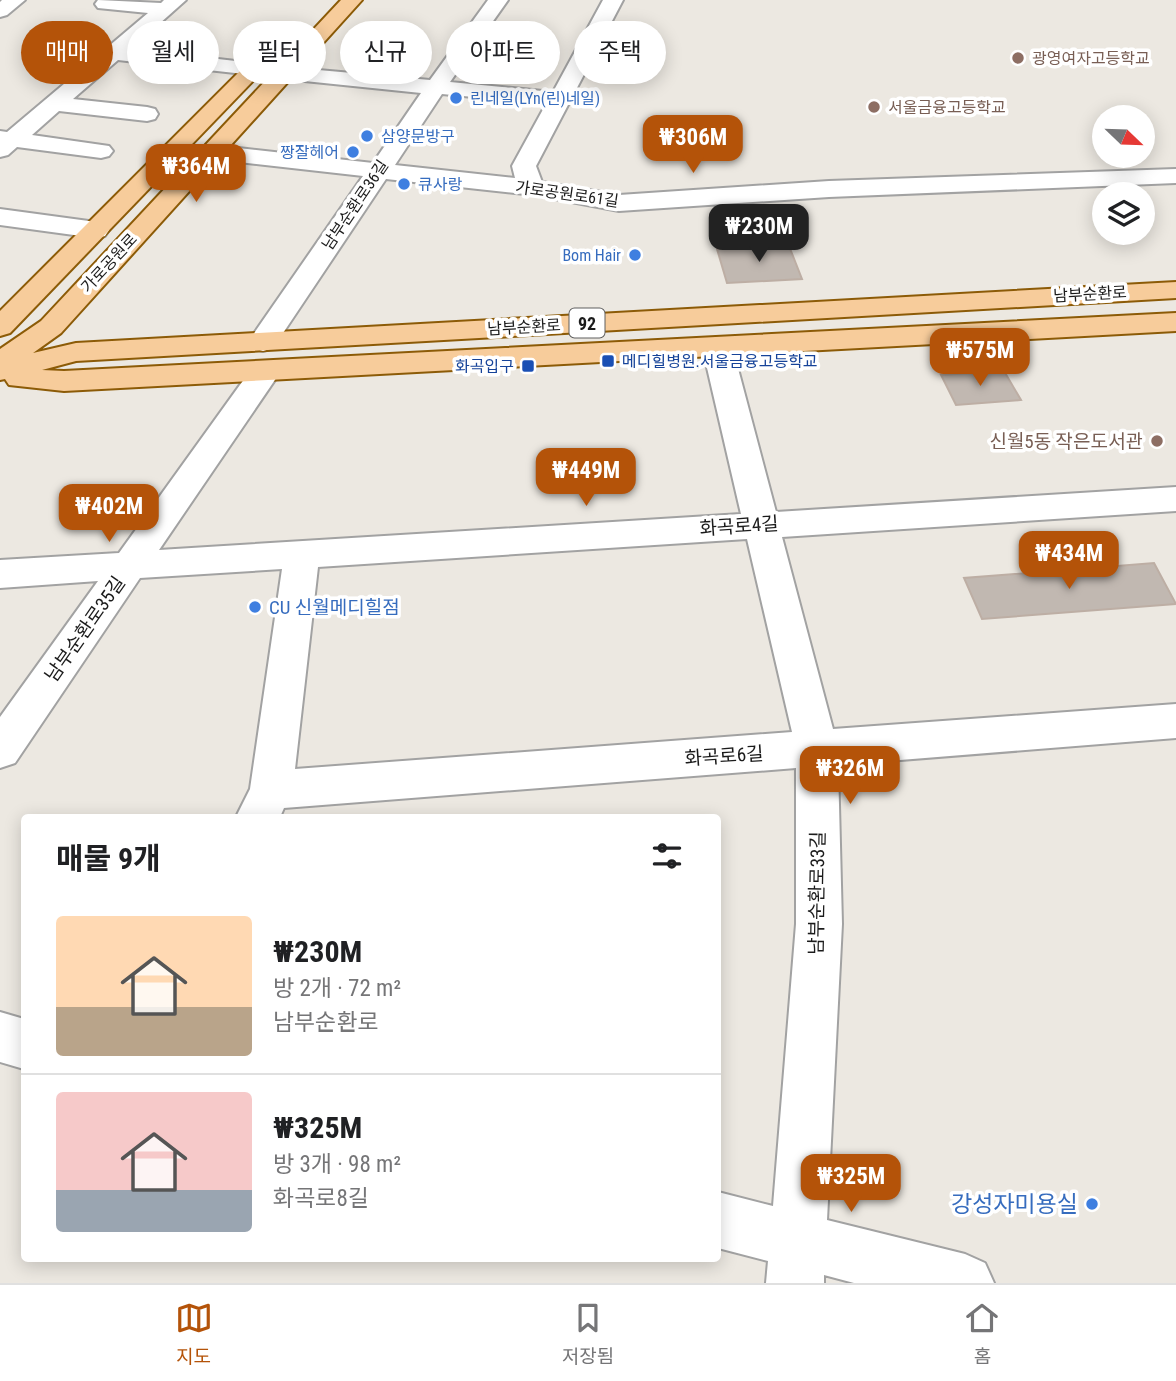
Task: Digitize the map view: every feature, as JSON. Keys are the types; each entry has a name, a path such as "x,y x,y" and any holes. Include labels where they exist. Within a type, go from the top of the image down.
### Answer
{"main road":[{"name":"가로공원로","path":"326,28 352,0"},
{"name":"가로공원로","path":"0,327 238,84"},
{"name":"가로공원로","path":"0,363 51,327 274,84"},
{"name":"남부순환로","path":"0,377 64,382 264,356 1176,289"},
{"name":"남부순환로","path":"0,371 76,352 264,356 717,346 1176,322"}],"street":[{"path":"110,0 105,4 171,4"},
{"name":"남부순환로36길","path":"264,356 378,170 498,0"},
{"path":"534,188 526,176 524,166 613,0"},
{"path":"4,143 171,4"},
{"path":"114,53 233,67"},
{"path":"326,76 559,99"},
{"path":"54,104 147,114"},
{"path":"4,143 101,151"},
{"name":"가로공원로61길","path":"212,152 534,188 619,203 829,189 1176,176"},
{"path":"0,217 96,230"},
{"name":"남부순환로33길","path":"717,346 817,749 819,924 797,1262"},
{"name":"남부순환로35길","path":"0,750 130,564 264,356"},
{"name":"화곡로4길","path":"0,574 1176,499"},
{"path":"265,804 302,553"},
{"name":"화곡로6길","path":"265,804 817,749 1176,721"},
{"path":"0,1037 21,1043"},
{"path":"721,1222 797,1262 965,1283"}],"building":[{"path":"789,246 802,279 727,283 717,249"},
{"path":"1004,371 1021,400 956,405 941,375"},
{"path":"1154,563 1176,604 982,619 964,578"}],"place":[{"name":"광영여자고등학교","path":"1018,58"},
{"name":"린네일(LYn(린)네일)","path":"456,98"},
{"name":"서울금융고등학교","path":"874,107"},
{"name":"삼양문방구","path":"367,136"},
{"name":"짱잘헤어","path":"353,152"},
{"name":"큐사랑","path":"404,184"},
{"name":"Bom Hair","path":"635,255"},
{"name":"메디힐병원.서울금융고등학교","path":"608,361"},
{"name":"화곡입구","path":"528,366"},
{"name":"신월5동 작은도서관","path":"1157,441"},
{"name":"CU 신월메디힐점","path":"255,607"},
{"name":"강성자미용실","path":"1092,1204"}]}
